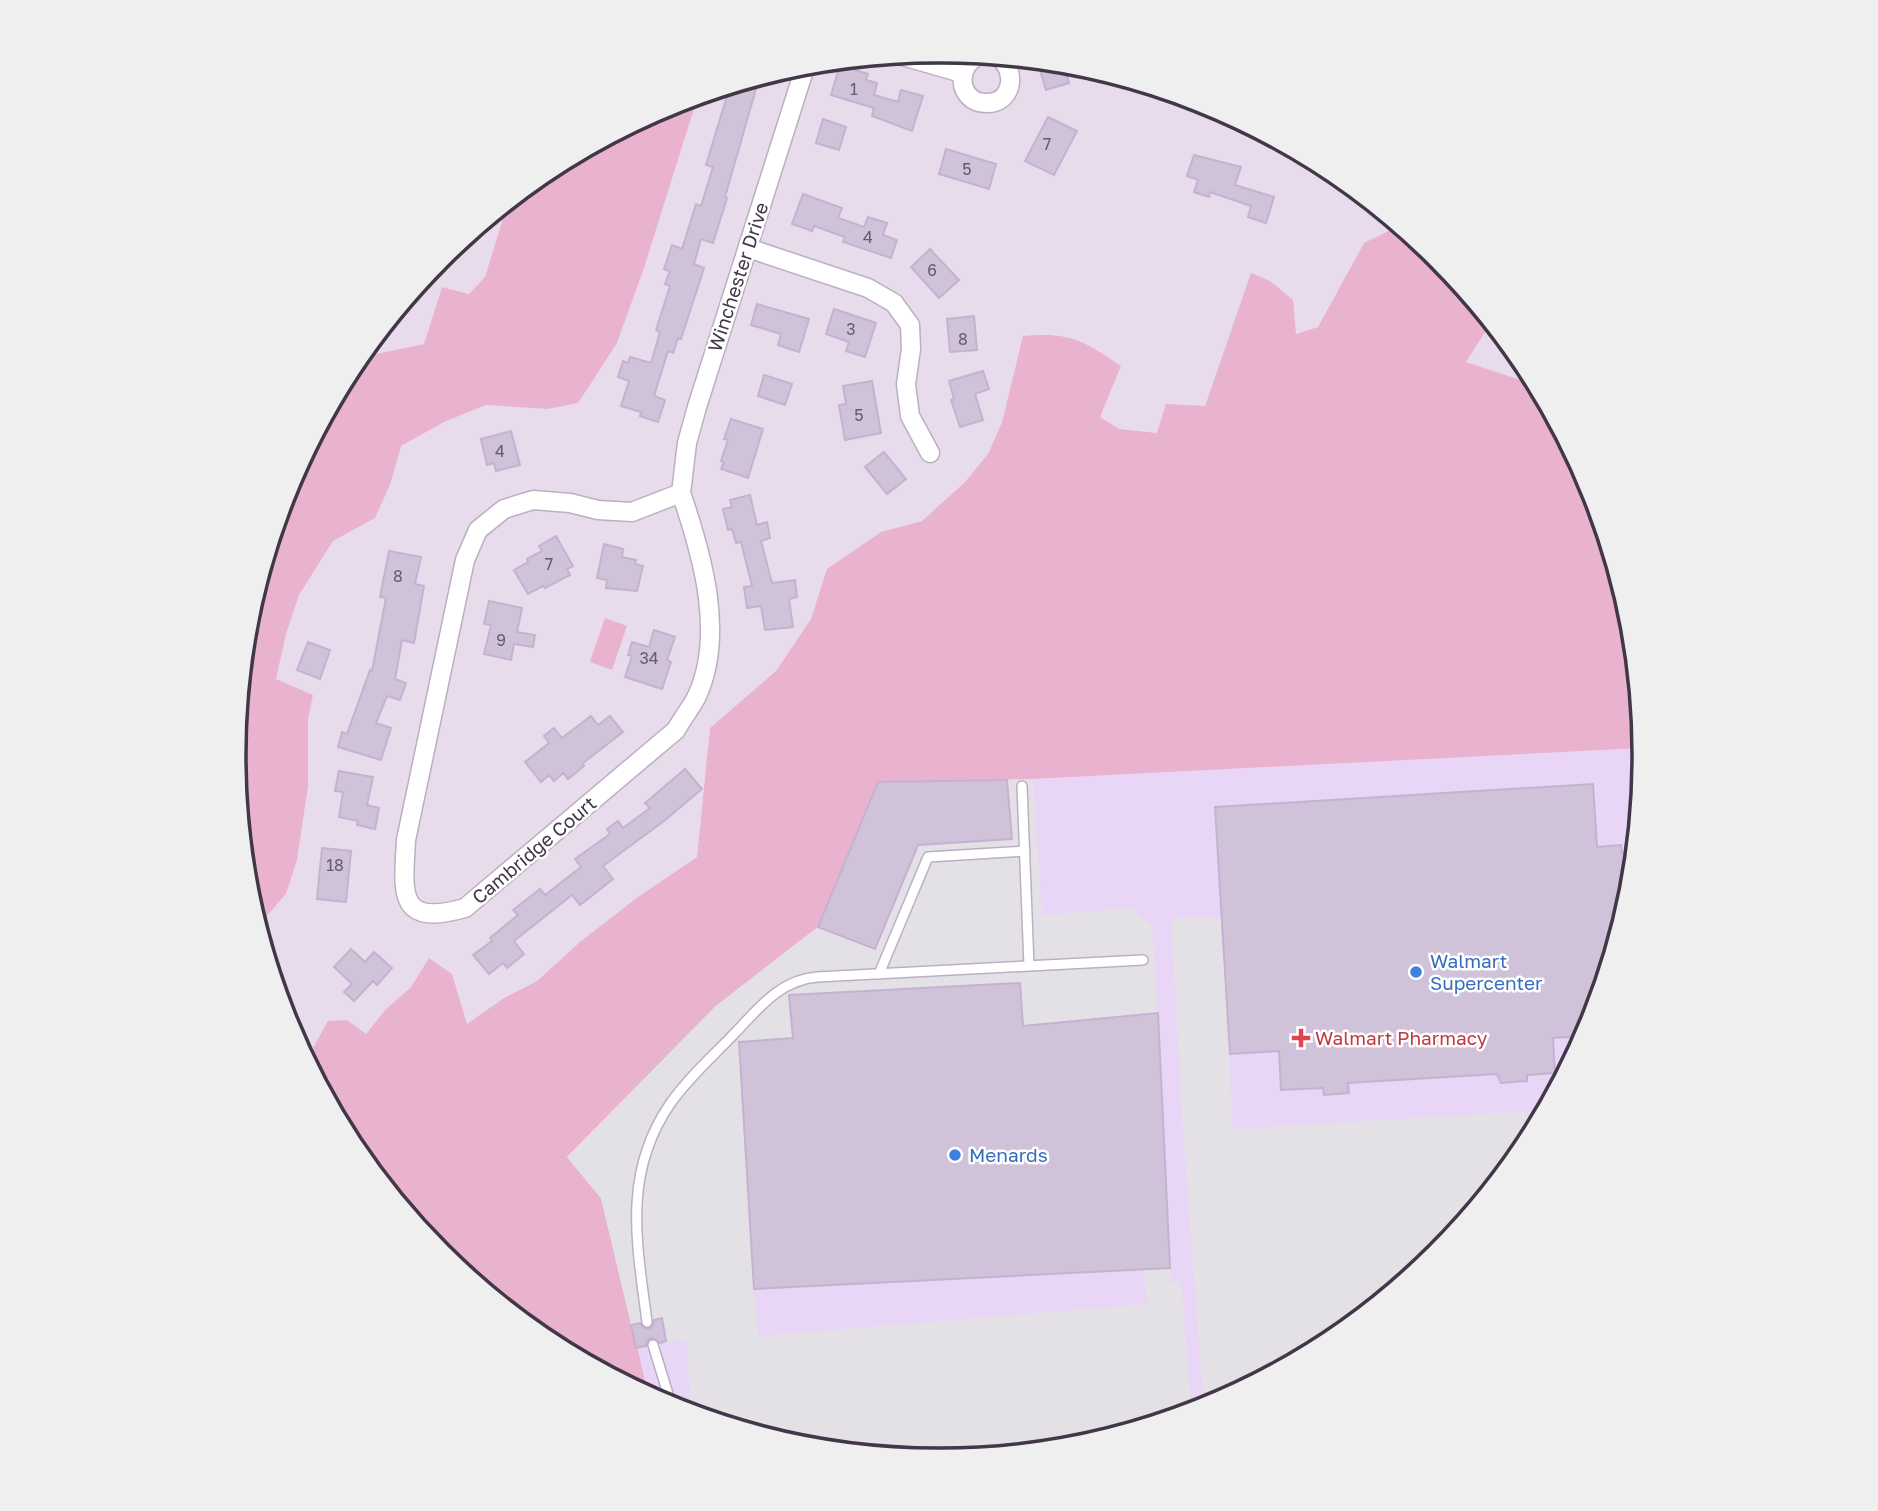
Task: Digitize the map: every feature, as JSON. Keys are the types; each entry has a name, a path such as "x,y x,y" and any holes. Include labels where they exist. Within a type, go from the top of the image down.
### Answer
{"street":[{"path":"928,63 962,73"},
{"path":"968,64 962,73 961,82 969,97 984,104 1000,99 1006,93 1011,78 1006,66"},
{"name":"Winchester Drive","path":"681,493 687,443 802,76"},
{"path":"748,248 868,288 894,303 909,325 911,349 906,384 910,416 930,453"},
{"name":"Cambridge Court","path":"681,493 695,533 711,618 708,659 696,697 676,730 465,908 439,915 421,913 408,902 403,886 406,840 465,560 478,530 504,509 533,500 570,503 598,510 632,512 681,493"}],"lane":[{"path":"1022,786 1029,966"},
{"path":"879,974 928,857 1025,852"},
{"path":"647,1322 636,1235 637,1189 648,1145 670,1104 684,1086 779,990 809,978 1143,960"},
{"path":"653,1345 667,1392"}],"shaded area":[{"path":"894,64 984,64 1029,69 1074,76 1162,100 1245,134 1285,156 1361,206 1390,230 1364,243 1318,327 1295,335 1293,300 1251,274 1205,406 1157,433 1119,429 1100,417 1121,366 1023,336 1002,422 988,454 965,482 922,521 881,532 828,569 811,619 776,671 710,728 697,857 638,897 581,941 537,981 504,998 467,1025 452,974 429,958 411,987 386,1009 366,1035 347,1020 313,1051 283,978 266,917 286,894 297,860 308,786 308,719 313,695 276,679 286,634 299,595 333,541 375,518 390,485 400,446 444,422 486,405 547,409 617,343 644,268 694,108 804,76"},
{"path":"694,108 644,268 617,343 578,403 547,409 486,405 444,422 401,446 390,485 375,518 333,541 299,595 286,634 276,679 313,695 308,719 308,786 297,860 286,894 266,917 252,846 248,801 248,710 260,620 283,533 318,449 339,409 375,354 424,344 442,287 469,294 485,277 503,217 517,206 593,156 633,134"},
{"path":"503,217 485,277 469,294 442,287 424,344 375,354 418,299 449,266"},
{"path":"1390,230 1429,266 1486,331 1466,362 1521,380 1539,409 1579,490 1608,576 1626,665 1632,749 1033,779 878,782 818,927 716,1006 567,1157 601,1198 646,1383 593,1355 517,1305 449,1245 418,1212 363,1140 339,1102 312,1049 328,1021 347,1020 366,1034 386,1009 411,987 429,958 452,974 467,1024 504,998 537,981 581,941 638,897 697,857 710,728 776,671 811,619 827,569 881,532 922,521 965,482 988,454 1002,422 1023,336 1053,335 1075,340 1121,366 1100,417 1119,429 1157,433 1166,404 1205,406 1251,273 1270,281 1293,300 1296,334 1318,327 1364,243"},
{"path":"1486,331 1521,380 1466,362"},
{"path":"605,618 627,626 612,670 590,662"},
{"path":"1632,749 1626,846 1608,935 1579,1021 1539,1102 1515,1140 1460,1212 1396,1276 1361,1305 1324,1331 1245,1377 1162,1411 1118,1424 1074,1435 984,1447 894,1447 804,1435 760,1424 716,1411 646,1383 610,1233 818,927 878,782 1033,779"},
{"path":"1033,779 1042,915 1131,908 1152,926 1158,1013 1023,1026 793,1038 754,1289 758,1336 1147,1304 1144,1270 1170,1268 1171,1283 1181,1282 1191,1400 1162,1411 1074,1435 984,1447 939,1448 894,1447 804,1435 690,1401 687,1341 666,1341 662,1318 631,1325 601,1198 567,1157 716,1006 818,927 875,949 918,845 1012,839 1007,780"},
{"path":"1171,918 1221,918 1230,1054 1231,1129 1534,1111 1515,1140 1460,1212 1396,1276 1324,1331 1245,1377 1203,1395 1183,1132"}],"building":[{"path":"852,69 868,74 866,80 877,83 874,95 898,102 901,90 923,96 912,131 872,116 874,108 831,95 838,71"},
{"path":"1040,71 1067,75 1069,83 1046,90"},
{"path":"756,88 713,243 701,239 694,264 704,268 681,339 678,338 673,353 668,351 654,396 665,400 658,422 640,416 641,412 621,406 629,381 618,377 623,361 628,363 630,357 651,363 660,332 656,330 670,286 665,284 670,271 664,269 672,245 682,249 696,204 701,206 713,167 706,165 727,97"},
{"path":"1048,117 1077,131 1054,175 1025,161"},
{"path":"823,119 846,127 839,150 816,143"},
{"path":"946,149 996,164 989,189 939,174"},
{"path":"1194,155 1241,167 1235,185 1274,197 1266,223 1248,217 1251,206 1210,192 1209,197 1194,192 1198,180 1187,176"},
{"path":"803,194 842,208 838,218 864,227 868,217 887,223 883,235 897,240 891,258 843,242 845,237 814,226 812,231 792,224"},
{"path":"930,249 959,280 939,298 911,267"},
{"path":"757,304 809,319 799,352 778,345 781,334 751,325"},
{"path":"834,309 876,323 865,357 846,351 849,342 826,334"},
{"path":"974,316 977,350 950,352 947,319"},
{"path":"983,371 989,389 975,394 983,420 960,427 951,400 954,399 949,381"},
{"path":"764,375 792,384 785,405 758,396"},
{"path":"872,381 881,433 845,440 839,405 846,404 843,386"},
{"path":"731,419 763,429 748,478 721,469 728,440 724,439"},
{"path":"511,431 520,465 496,471 494,463 487,465 481,439"},
{"path":"884,452 906,479 887,494 865,467"},
{"path":"750,495 757,525 767,522 770,538 761,541 772,583 795,580 797,597 789,599 793,627 765,630 761,606 747,608 744,587 752,586 741,542 736,543 732,529 728,530 723,509 732,507 730,500"},
{"path":"556,536 573,566 567,569 570,575 528,594 514,570 542,551 539,546"},
{"path":"604,544 623,549 622,557 636,560 635,564 643,566 637,591 606,588 607,580 597,578"},
{"path":"389,551 421,557 415,584 424,586 414,643 402,640 395,679 406,683 400,700 387,696 376,723 391,728 381,760 338,747 342,732 347,734 370,670 372,671 386,598 380,597"},
{"path":"489,601 522,608 517,632 535,635 533,647 514,644 511,660 484,654 491,625 484,624"},
{"path":"654,630 675,637 667,660 671,662 662,689 625,677 632,656 628,655 632,642 649,647"},
{"path":"308,642 330,650 320,679 297,670"},
{"path":"591,716 598,725 610,716 623,732 583,763 584,766 568,779 563,773 554,781 549,775 541,782 525,762 549,743 544,736 554,728 562,738"},
{"path":"685,769 702,789 603,866 613,879 580,905 572,895 514,941 524,954 507,968 503,963 489,974 473,955 492,941 490,938 518,915 513,910 540,889 545,895 581,867 575,859 610,834 607,829 618,821 623,828 650,808 645,803"},
{"path":"339,771 373,777 367,805 379,808 375,829 357,825 358,821 339,817 343,792 335,791"},
{"path":"1007,780 1012,839 918,845 875,949 818,927 878,782"},
{"name":"Walmart Supercenter","path":"1593,784 1597,847 1621,845 1622,853 1625,853 1608,935 1579,1021 1572,1037 1553,1038 1554,1073 1527,1075 1527,1081 1501,1083 1497,1074 1348,1083 1349,1093 1324,1095 1323,1088 1281,1090 1279,1051 1230,1054 1215,807"},
{"path":"322,848 351,851 346,902 317,899"},
{"path":"351,949 365,962 374,952 392,968 377,985 373,981 354,1001 344,992 352,984 334,967"},
{"name":"Menards","path":"1020,983 1023,1026 1158,1013 1170,1268 754,1289 739,1042 793,1038 789,995"},
{"path":"662,1318 666,1341 660,1343 652,1338 647,1341 646,1346 636,1348 631,1325 640,1323 649,1329 654,1320"}],"place":[{"name":"Walmart Supercenter","path":"1416,972"},
{"name":"Walmart Pharmacy","path":"1301,1038"},
{"name":"Menards","path":"955,1155"}]}
